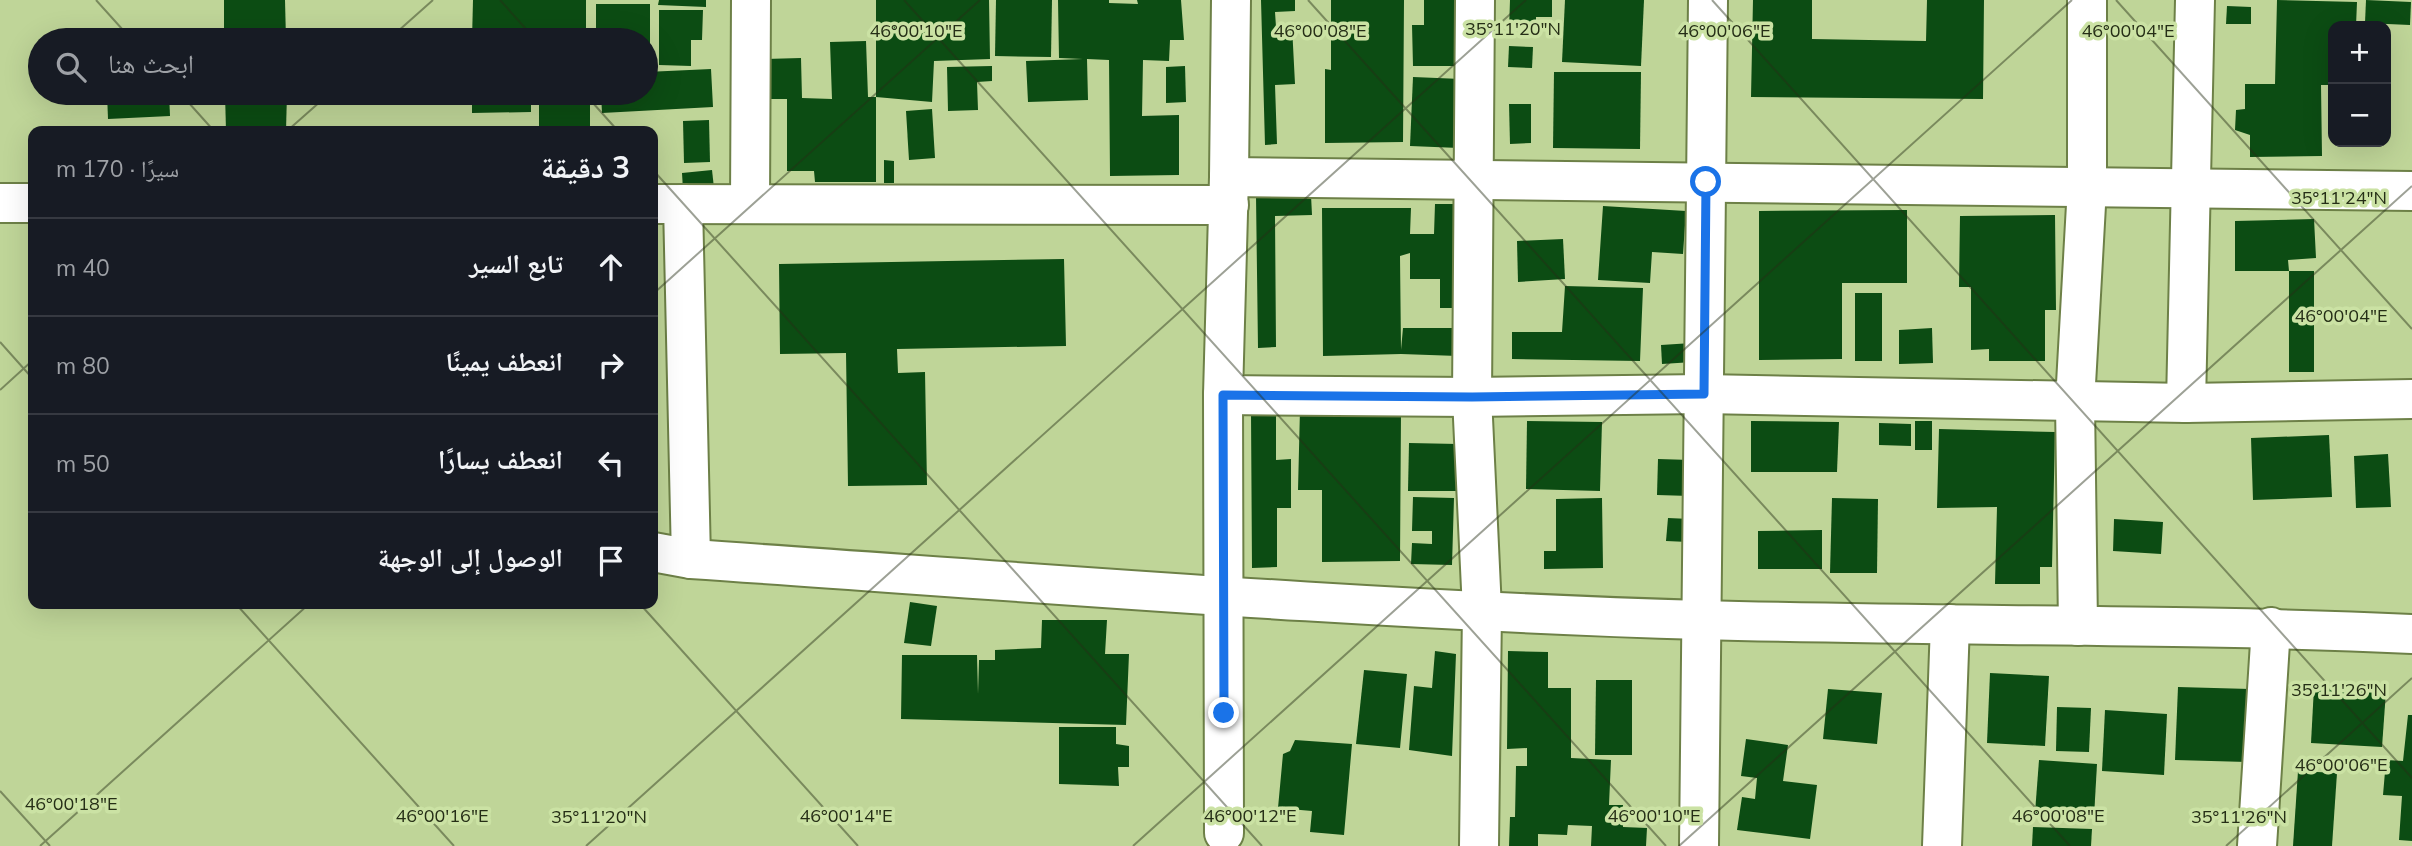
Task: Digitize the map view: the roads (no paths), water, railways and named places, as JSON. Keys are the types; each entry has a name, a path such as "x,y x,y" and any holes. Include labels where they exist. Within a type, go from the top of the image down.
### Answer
{"street":[{"path":"750,204 751,0"},
{"path":"1224,833 1223,395 1231,0"},
{"path":"1475,0 1472,397 1482,610 1479,846"},
{"path":"1699,846 1708,0"},
{"path":"2078,626 2075,402 2087,187 2087,0"},
{"path":"2186,403 2195,0"},
{"path":"691,559 668,204 1229,191 1474,180 2412,191"},
{"path":"0,203 28,203"},
{"path":"1223,395 1472,397 1704,394 2186,403 2412,399"},
{"path":"658,553 691,559 1224,596 1482,610 1702,620 2271,627 2412,634"},
{"path":"1942,846 1950,624"},
{"path":"2257,846 2271,627"}]}
